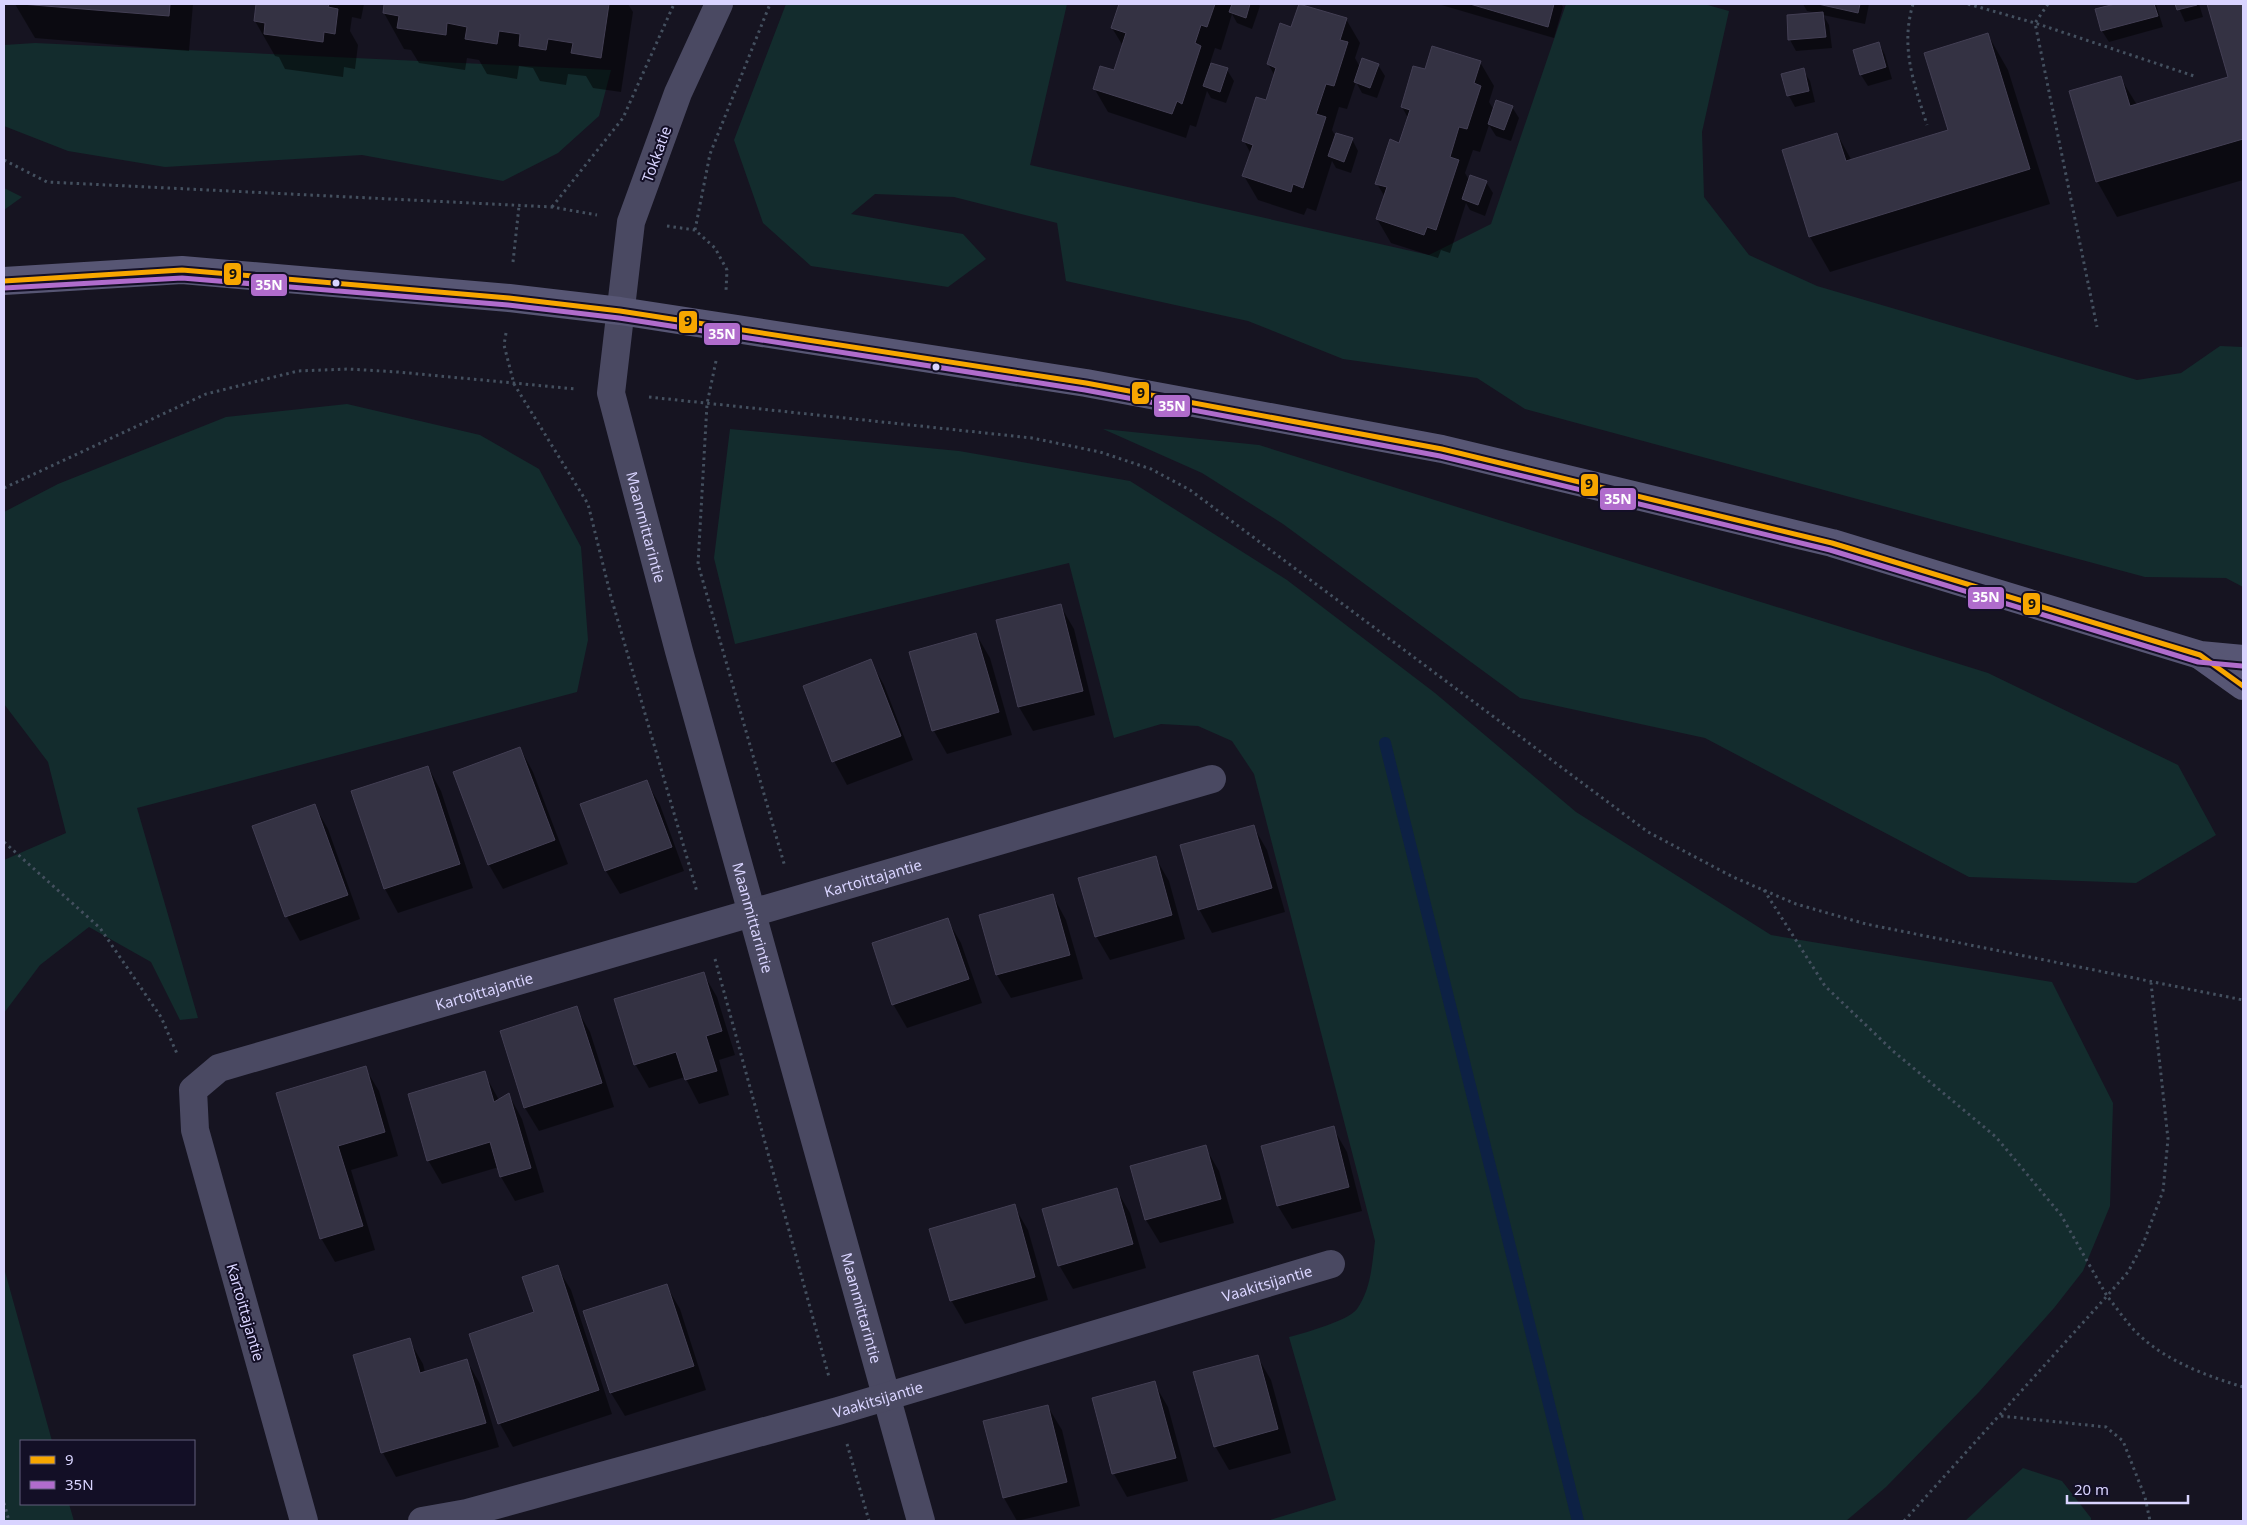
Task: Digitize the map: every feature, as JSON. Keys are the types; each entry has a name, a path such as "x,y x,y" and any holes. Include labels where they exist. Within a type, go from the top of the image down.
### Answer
{"main road":[{"path":"4,282 182,270 509,298 620,311 1086,384 1442,449 1832,543 2200,655 2243,659"},
{"path":"2200,655 2243,686"}],"street":[{"name":"Tokkatie","path":"620,311 631,222 678,93 719,4"},
{"name":"Maanmittarintie","path":"620,311 612,393 679,651 751,914 921,1521"},
{"name":"Kartoittajantie","path":"304,1521 195,1130 193,1090 219,1068 1212,779"},
{"name":"Vaakitsijantie","path":"422,1521 467,1513 886,1396 1331,1264"}],"path":[{"path":"552,207 623,118 674,4"},
{"path":"696,230 710,154 770,4"},
{"path":"1913,4 1908,20 1908,64 1927,125"},
{"path":"1968,4 2035,23 2197,77"},
{"path":"2048,4 2035,23 2098,327"},
{"path":"4,160 47,182 552,207 631,222 696,230 715,248 727,270 723,328 707,404 698,564 794,901"},
{"path":"4,488 206,394 298,371 348,369 398,372 612,393 1032,438 1100,452 1151,469 1190,490 1648,832 1733,877 1796,904 1866,924 2151,983 2243,1000"},
{"path":"4,842 100,928 160,1016 193,1090"},
{"path":"1764,890 1825,986 1893,1051 2002,1144 2061,1215 2107,1296 2134,1330 2169,1357 2208,1377 2243,1387"},
{"path":"1904,1521 2001,1416 2107,1296 2132,1265 2143,1244 2163,1191 2168,1139 2151,983"},
{"path":"2001,1416 2106,1427 2123,1441 2145,1497 2150,1521"},
{"path":"4,1503 9,1521"}],"green space":[{"path":"786,4 1067,4 1030,165 1429,255 1491,224 1566,4 1704,4 1729,11 1702,132 1704,197 1749,255 1817,286 2137,380 2181,373 2220,346 2243,347 2243,587 2226,578 2145,577 1525,409 1477,378 1343,359 1248,321 1066,281 1057,223 954,197 875,194 851,214 963,234 986,259 948,287 811,266 763,223 734,140"},
{"path":"35,43 611,70 599,116 558,153 503,181 362,155 165,167 68,151 4,126 4,45"},
{"path":"4,188 22,197 4,210"},
{"path":"347,404 480,435 539,469 581,547 588,640 577,692 137,808 198,1018 180,1020 151,962 89,927 40,965 4,1013 4,860 66,833 48,762 4,704 4,512 58,484 226,417"},
{"path":"730,429 959,451 1130,481 1287,580 1435,693 1576,812 1771,935 2052,982 2113,1103 2110,1206 2083,1271 2054,1308 1979,1392 1886,1487 1846,1521 1267,1521 1336,1500 1289,1337 1315,1330 1345,1318 1357,1309 1368,1285 1375,1241 1254,774 1232,741 1198,726 1161,724 1114,738 1069,563 735,644 714,558"},
{"path":"1103,429 1259,445 1988,673 2178,765 2216,835 2136,883 1969,877 1705,738 1520,698 1283,524 1202,473"},
{"path":"4,1268 52,1440 20,1440 20,1505 69,1505 74,1521 4,1521"},
{"path":"2023,1468 2062,1481 2091,1518 2091,1521 1965,1521"}],"building":[{"path":"21,4 170,4 169,16"},
{"path":"256,4 329,4 328,7 338,9 335,34 324,32 323,42 264,34 265,23 254,21"},
{"path":"384,4 609,4 601,58 571,53 573,43 548,39 546,50 519,46 520,34 499,31 497,44 465,39 467,27 447,23 446,35 397,28 399,16 383,13"},
{"path":"1119,4 1215,4 1207,27 1201,25 1195,43 1201,46 1182,104 1177,101 1172,114 1093,89 1100,66 1114,70 1126,33 1111,28"},
{"path":"1232,4 1250,4 1246,18 1229,12"},
{"path":"1299,4 1347,18 1340,40 1348,42 1334,86 1326,84 1316,114 1326,117 1303,188 1293,184 1291,192 1242,176 1253,145 1242,141 1256,97 1266,100 1276,68 1267,64 1280,23 1291,27"},
{"path":"1470,4 1554,4 1548,27"},
{"path":"1818,4 1860,4 1858,13"},
{"path":"2115,4 2154,4 2158,16 2101,31 2095,9"},
{"path":"2175,4 2197,4 2197,5 2177,10"},
{"path":"2207,4 2243,4 2243,139 2096,182 2069,91 2121,76 2130,106 2228,77"},
{"path":"1823,12 1826,37 1788,40 1787,15"},
{"path":"1988,33 2030,169 1809,237 1782,150 1837,133 1846,161 1948,130 1924,53"},
{"path":"1879,42 1886,67 1860,75 1853,50"},
{"path":"1432,46 1481,61 1474,83 1481,86 1467,129 1459,127 1450,157 1459,160 1436,230 1427,227 1424,235 1376,219 1387,187 1375,184 1390,139 1399,143 1410,110 1401,107 1413,66 1425,69"},
{"path":"1362,58 1379,64 1370,88 1354,82"},
{"path":"1211,63 1228,68 1220,92 1203,86"},
{"path":"1804,68 1809,91 1787,96 1781,74"},
{"path":"1496,100 1513,106 1504,130 1488,124"},
{"path":"1336,133 1353,138 1344,162 1328,156"},
{"path":"1470,175 1487,181 1478,205 1462,199"},
{"path":"1061,604 1083,691 1018,707 996,620"},
{"path":"976,633 999,712 932,731 909,652"},
{"path":"871,659 901,736 832,762 803,686"},
{"path":"520,747 555,840 488,865 453,772"},
{"path":"428,766 460,864 384,889 351,791"},
{"path":"647,780 672,847 605,871 580,804"},
{"path":"315,804 348,895 285,917 252,826"},
{"path":"1254,825 1272,888 1198,910 1180,845"},
{"path":"1156,856 1172,915 1095,937 1078,878"},
{"path":"1053,894 1070,955 996,975 979,915"},
{"path":"948,918 969,979 892,1005 872,943"},
{"path":"704,972 722,1031 706,1036 717,1071 685,1080 676,1052 634,1065 614,999"},
{"path":"577,1006 602,1083 524,1108 500,1031"},
{"path":"366,1066 385,1132 338,1146 363,1226 320,1239 276,1093"},
{"path":"485,1071 494,1102 509,1093 531,1168 500,1177 490,1142 427,1161 408,1094"},
{"path":"1334,1126 1349,1187 1277,1206 1261,1146"},
{"path":"1206,1145 1221,1199 1145,1220 1130,1166"},
{"path":"1117,1188 1133,1244 1058,1266 1042,1209"},
{"path":"1015,1204 1035,1277 950,1301 929,1229"},
{"path":"558,1265 599,1390 498,1424 469,1334 534,1312 522,1277"},
{"path":"667,1284 694,1366 610,1393 583,1311"},
{"path":"410,1338 420,1373 467,1359 486,1423 381,1453 353,1355"},
{"path":"1258,1355 1278,1429 1214,1447 1193,1372"},
{"path":"1155,1381 1176,1458 1112,1474 1092,1398"},
{"path":"1048,1405 1067,1482 1003,1498 983,1421"}],"waterway":[{"path":"1385,743 1578,1521"}],"transit line":[{"name":"9","path":"4,281 182,270 509,298 620,311 1086,383 1442,449 1832,543 2200,655 2243,686"},
{"name":"35N","path":"4,288 182,278 508,305 619,318 1085,390 1440,456 1830,550 2198,662 2242,666"}]}
